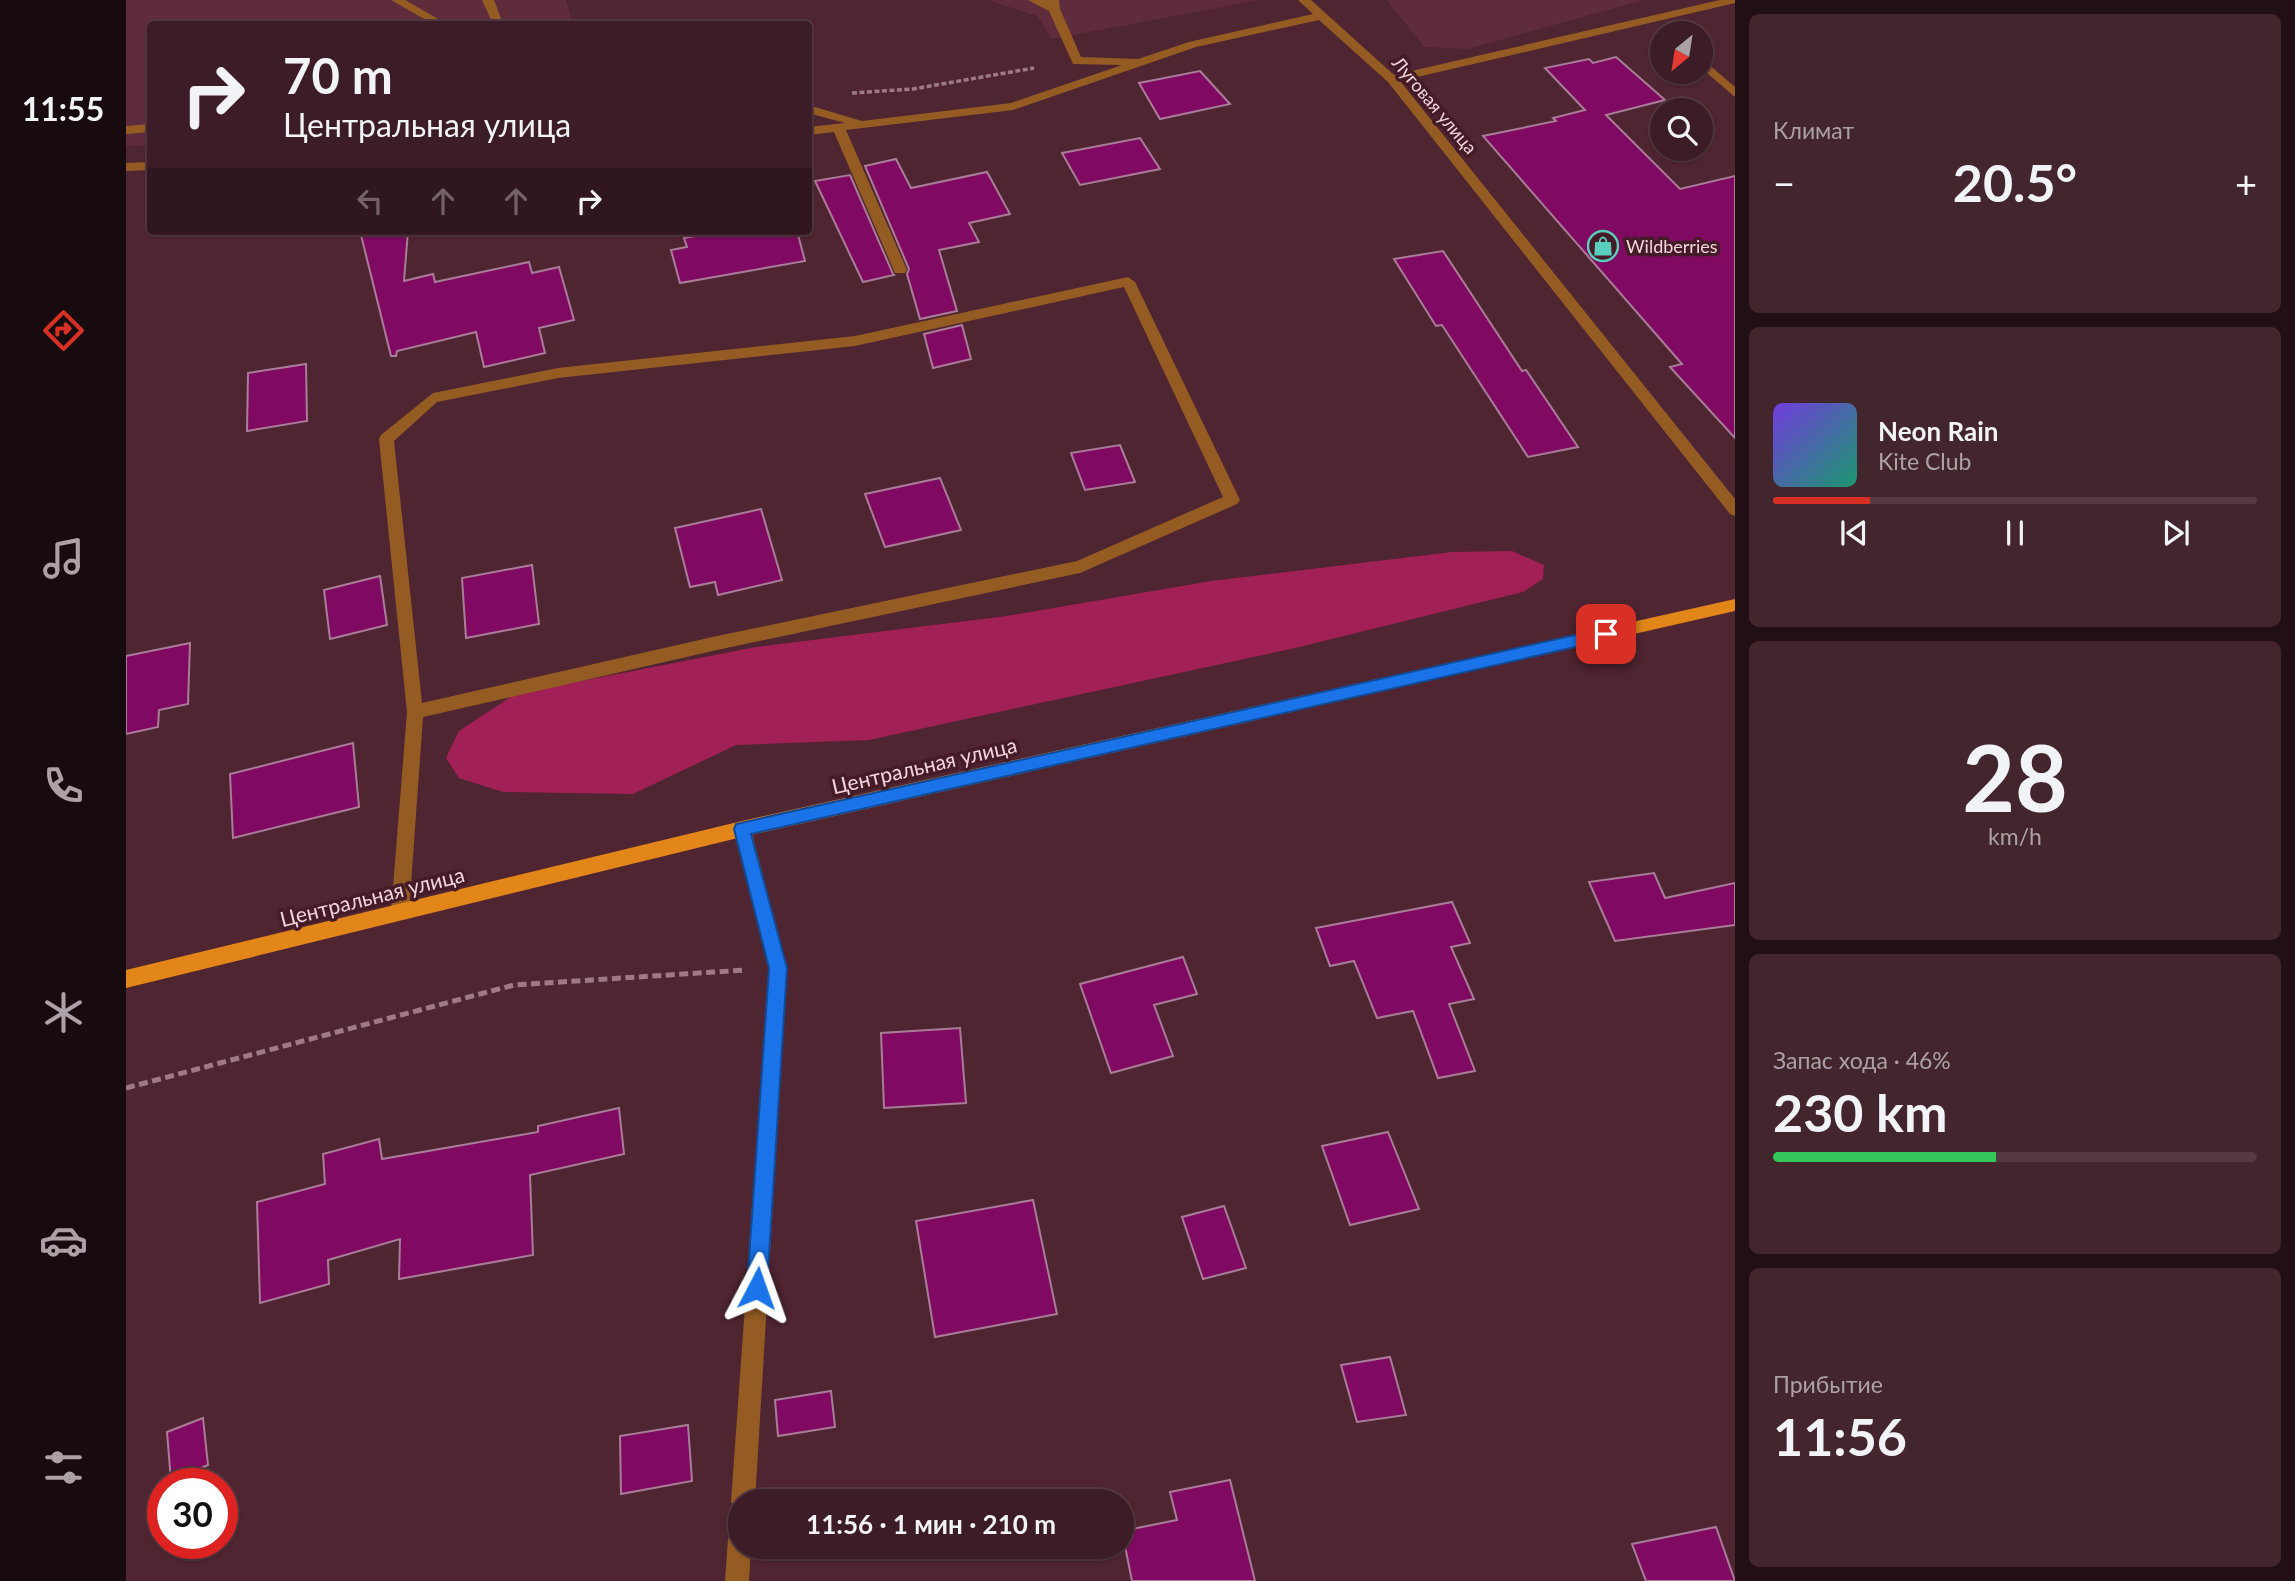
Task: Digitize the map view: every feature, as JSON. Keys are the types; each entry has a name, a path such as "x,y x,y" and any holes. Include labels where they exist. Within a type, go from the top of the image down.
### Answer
{"main road":[{"name":"Центральная улица","path":"126,979 742,829 1735,605"}],"street":[{"path":"397,0 436,21"},
{"path":"488,0 497,21"},
{"path":"1034,0 1053,5 1077,61 1149,61"},
{"name":"Луговая улица","path":"1304,0 1392,79 1735,510"},
{"path":"1392,79 1659,24 1735,0"},
{"path":"812,131 1013,106 1194,44 1321,16"},
{"path":"1713,73 1735,93"},
{"path":"812,110 867,125"},
{"path":"126,130 147,128"},
{"path":"839,129 900,270"},
{"path":"126,167 147,166"},
{"path":"400,912 415,712 386,439 433,398 558,373 855,341 1128,282 1232,500 1080,567 717,643 415,712"},
{"path":"742,829 778,968 744,1489"},
{"path":"737,1581 739,1559"}],"path":[{"path":"848,93 913,89 1077,61"},
{"path":"126,1088 514,985 778,968"}],"shaded area":[{"path":"126,0 566,0 572,21 147,21 147,145 126,146"},
{"path":"988,0 1259,0 1052,39 1037,16"},
{"path":"1387,0 1644,0 1467,49 1424,47"},
{"path":"1512,551 1544,565 1543,579 1523,592 1295,648 869,740 736,745 633,794 503,792 459,778 446,758 459,731 515,694 756,647 1007,616 1211,581 1452,552"}],"building":[{"path":"1616,57 1663,98 1650,98 1650,104 1606,115 1680,189 1735,176 1735,438 1670,367 1682,364 1483,136 1556,121 1553,118 1585,110 1545,68 1589,59 1593,63"},
{"path":"1200,71 1230,104 1160,119 1139,83"},
{"path":"1140,138 1160,169 1080,185 1062,153"},
{"path":"896,159 911,188 987,172 1010,214 969,223 979,242 939,250 957,311 920,319 907,274 909,269 865,166"},
{"path":"850,175 894,275 863,282 815,181"},
{"path":"361,235 408,235 404,281 433,274 435,282 529,262 532,273 559,267 574,320 539,328 545,353 484,367 476,332 397,351 396,356 391,356"},
{"path":"701,235 798,235 805,261 680,283 671,250 687,247 684,238"},
{"path":"1443,251 1522,371 1526,370 1578,447 1528,457 1442,325 1436,326 1394,259"},
{"path":"962,325 971,359 933,368 924,334"},
{"path":"306,364 307,421 247,431 248,373"},
{"path":"1120,445 1135,482 1085,490 1071,453"},
{"path":"940,478 961,530 885,547 865,494"},
{"path":"761,509 782,580 718,595 715,582 690,587 675,528"},
{"path":"532,565 539,624 466,638 462,578"},
{"path":"380,576 387,625 330,639 324,590"},
{"path":"190,643 188,704 159,710 158,727 126,734 126,656"},
{"path":"353,743 359,807 233,838 230,774"},
{"path":"1654,873 1665,898 1735,883 1735,925 1615,941 1589,882"},
{"path":"1452,902 1470,943 1451,947 1474,999 1449,1004 1475,1071 1438,1078 1413,1011 1377,1018 1354,961 1330,966 1316,928"},
{"path":"1183,957 1197,994 1154,1005 1173,1056 1111,1073 1080,984"},
{"path":"960,1028 966,1103 884,1108 881,1033"},
{"path":"619,1108 624,1154 530,1175 533,1255 399,1279 400,1239 328,1260 329,1284 260,1303 257,1202 325,1184 323,1154 379,1139 382,1159 538,1132 538,1126"},
{"path":"1388,1132 1419,1209 1350,1225 1322,1146"},
{"path":"1033,1200 1057,1314 935,1337 916,1221"},
{"path":"1224,1206 1246,1268 1203,1279 1182,1217"},
{"path":"1390,1357 1406,1415 1357,1422 1341,1365"},
{"path":"831,1391 835,1427 778,1436 775,1400"},
{"path":"203,1418 208,1465 201,1468 170,1468 167,1432"},
{"path":"688,1425 692,1481 621,1494 620,1436"},
{"path":"1230,1480 1255,1581 1132,1581 1128,1559 1134,1559 1134,1529 1177,1520 1170,1492"},
{"path":"1716,1527 1735,1581 1646,1581 1632,1544"}],"place":[{"name":"Wildberries","path":"1603,246"}],"route":[{"path":"757,1288 778,968 742,829 1606,634"}]}
